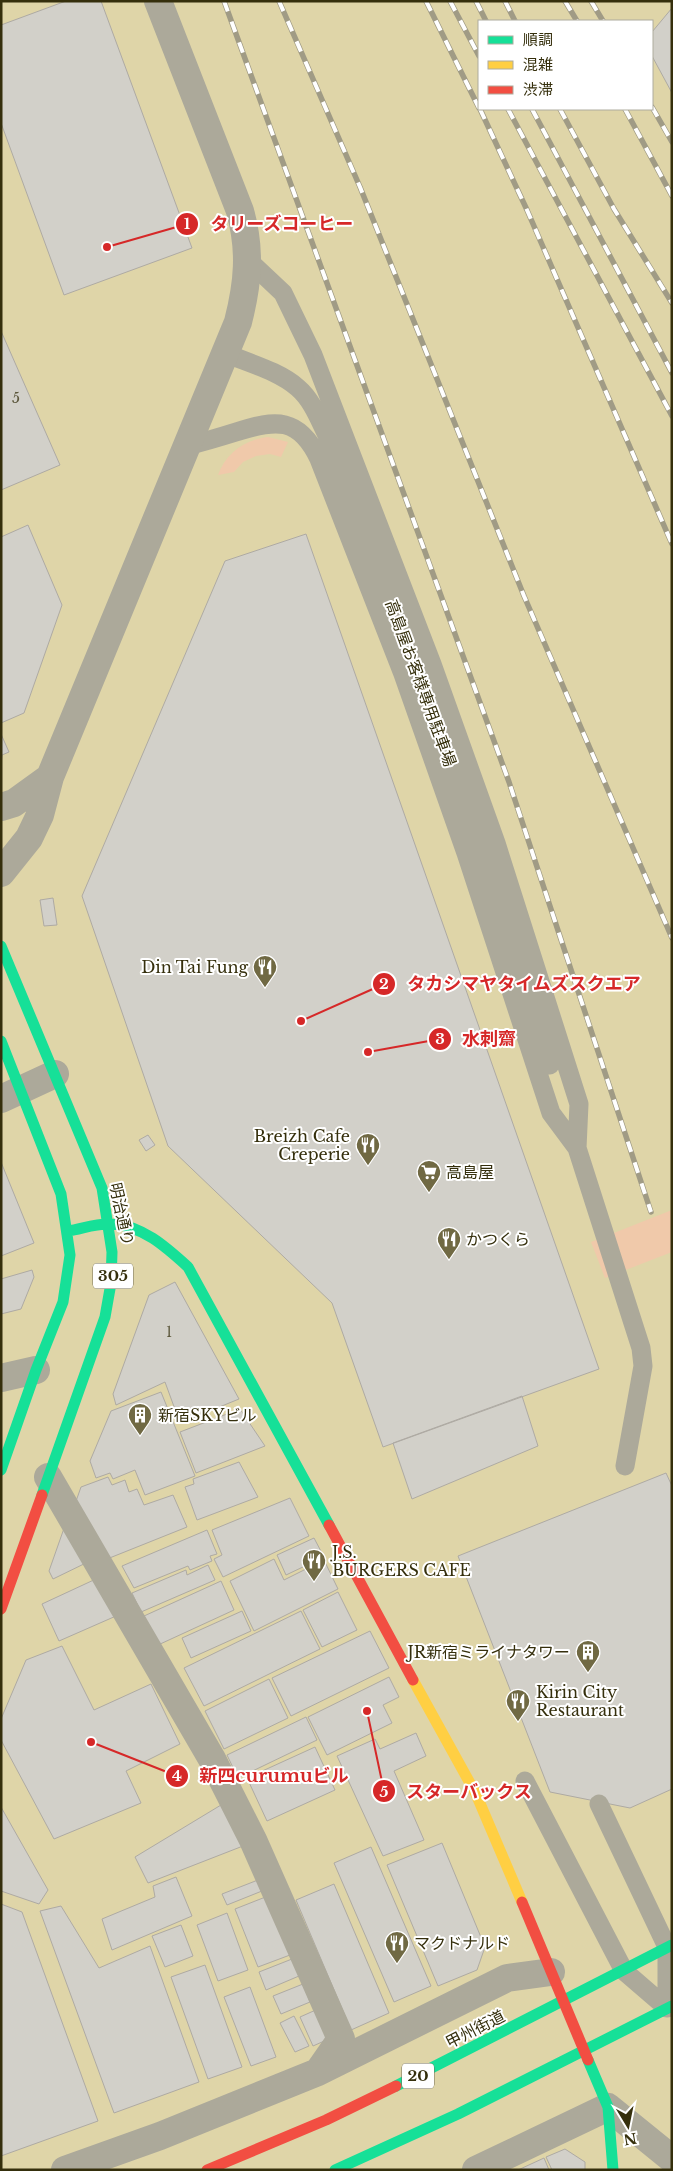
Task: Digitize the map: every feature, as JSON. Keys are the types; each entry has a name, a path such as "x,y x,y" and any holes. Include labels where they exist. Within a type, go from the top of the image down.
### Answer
{"main road":[{"name":"明治通り","path":"1,946 102,1188 111,1224 114,1254 112,1286 105,1317 1,1609"},
{"name":"305","path":"1,1042 11,1094 61,1194 68,1231 70,1255 68,1280 63,1302 36,1370 1,1470"},
{"path":"68,1231 111,1224 141,1231 165,1245 188,1267 476,1794 608,2107 613,2170"},
{"name":"甲州街道","path":"207,2170 245,2155 430,2070 670,1946"},
{"path":"335,2170 458,2114 669,2007"}],"street":[{"path":"1,873 29,838 40,815 50,777 225,353 243,302 248,260 245,229 240,211 158,1"},
{"path":"1,808 14,803 50,777"},
{"path":"11,1094 55,1074"},
{"path":"1,1378 36,1370"},
{"path":"48,1477 212,1759 253,1840 341,2039 318,2072"},
{"path":"65,2170 160,2136 318,2072 506,1978 551,1972"},
{"path":"476,2170 608,2107 672,2160"}],"lane":[{"path":"248,260 283,292 313,355 432,664 496,843 579,1104 577,1148 641,1348 643,1366 625,1466"},
{"name":"高島屋お客様専用駐車場","path":"225,353 276,375 299,389 316,413 418,669 461,791 550,1065"},
{"path":"187,446 270,422 293,427 312,444 403,674 466,853 551,1113 577,1148"},
{"path":"525,1781 624,1971 669,2007"},
{"path":"599,1804 670,1946 669,2007"}],"shaded area":[{"path":"268,437 288,442 281,457 270,454 256,456 243,462 234,472 218,475 226,460 237,449 251,441"},
{"path":"672,1210 672,1252 605,1278 591,1242"}],"building":[{"path":"66,1 101,1 192,248 64,295 1,123 1,25"},
{"path":"672,8 672,93 653,58 653,31"},
{"path":"1,331 60,465 1,490"},
{"path":"28,525 62,605 24,713 1,723 1,537"},
{"path":"306,534 599,1369 383,1447 332,1303 168,1146 82,896 225,561"},
{"path":"1,734 9,752 2,755 1,765"},
{"path":"53,898 57,925 44,926 40,900"},
{"path":"148,1135 155,1145 146,1151 139,1140"},
{"path":"1,1162 34,1243 1,1256"},
{"path":"32,1270 34,1277 21,1309 1,1314 1,1279"},
{"path":"175,1282 239,1399 180,1423 165,1382 116,1405 113,1394 149,1295"},
{"name":"新宿SKYビル","path":"161,1392 195,1476 145,1495 135,1470 113,1479 110,1473 96,1478 90,1461 111,1411"},
{"path":"522,1396 538,1446 412,1499 393,1443"},
{"path":"240,1409 265,1446 196,1473 180,1432"},
{"path":"239,1462 258,1497 197,1520 185,1487 194,1484 193,1479"},
{"name":"JR新宿ミライナタワー","path":"666,1473 672,1486 672,1789 630,1808 550,1792 458,1556"},
{"path":"108,1477 112,1485 125,1480 129,1492 137,1489 144,1505 173,1495 187,1527 107,1559 75,1504 81,1487"},
{"path":"290,1498 309,1536 223,1577 214,1559 222,1555 212,1530"},
{"path":"68,1517 90,1561 53,1579 49,1571"},
{"path":"207,1530 217,1554 210,1556 212,1561 190,1570 188,1566 134,1588 122,1566"},
{"path":"314,1538 324,1557 286,1575 277,1555"},
{"path":"274,1559 284,1580 324,1560 338,1589 254,1631 230,1581"},
{"path":"208,1565 215,1580 141,1612 132,1593 186,1570 187,1575"},
{"path":"98,1578 116,1616 59,1641 42,1604"},
{"path":"221,1581 234,1610 158,1645 144,1616"},
{"path":"338,1592 357,1630 322,1647 303,1610"},
{"path":"242,1611 251,1631 191,1658 182,1638"},
{"path":"301,1611 320,1649 204,1706 184,1668"},
{"path":"370,1631 389,1668 291,1716 272,1678"},
{"path":"62,1646 94,1710 151,1684 180,1744 126,1771 141,1803 54,1839 1,1740 1,1719 26,1660"},
{"path":"389,1677 399,1697 383,1705 392,1723 327,1755 308,1717"},
{"path":"269,1679 288,1718 224,1749 205,1711"},
{"path":"306,1717 317,1740 238,1778 227,1755"},
{"path":"416,1733 426,1756 394,1771 424,1840 383,1856 337,1756 375,1739 380,1749"},
{"path":"315,1747 335,1790 267,1821 247,1778"},
{"path":"221,1805 243,1846 148,1883 135,1857"},
{"path":"1,1807 48,1890 39,1904 1,1891"},
{"path":"442,1843 485,1947 477,1970 438,1986 387,1865"},
{"path":"371,1847 431,1986 394,2002 334,1863"},
{"path":"176,1877 192,1916 112,1950 102,1919 155,1897 153,1886"},
{"path":"258,1880 262,1891 227,1905 222,1894"},
{"path":"334,1884 389,2013 351,2030 296,1900"},
{"path":"268,1896 290,1955 258,1967 235,1909"},
{"path":"1,1904 22,1912 98,2121 1,2156"},
{"path":"61,1906 99,1968 150,1946 199,2082 114,2113 40,1911"},
{"path":"227,1913 248,1970 218,1981 197,1925"},
{"path":"181,1925 193,1956 165,1967 152,1936"},
{"path":"292,1959 299,1976 266,1990 259,1972"},
{"path":"205,1965 242,2067 208,2079 171,1977"},
{"path":"303,1984 310,2002 281,2014 273,1996"},
{"path":"250,1987 276,2057 251,2066 224,1997"},
{"path":"318,2009 331,2038 313,2046 300,2017"},
{"path":"294,2016 309,2046 295,2052 280,2023"},
{"path":"565,2149 585,2162 585,2170 552,2170 546,2157"},
{"path":"544,2158 549,2170 518,2170"}],"railway":[{"path":"224,1 509,782 651,1212"},
{"path":"279,1 360,187 524,596 672,938"},
{"path":"426,1 478,106"},
{"path":"450,1 478,54"},
{"path":"476,1 486,20"},
{"path":"505,1 514,20"},
{"path":"565,1 576,20"},
{"path":"591,1 602,20"},
{"path":"653,109 672,142"},
{"path":"480,110 527,210 672,544"},
{"path":"509,110 672,416"},
{"path":"533,110 672,373"},
{"path":"561,110 614,209 672,303"},
{"path":"626,110 672,196"}],"traffic: fast":[{"path":"1,946 102,1188 112,1252 111,1283 105,1317 42,1495"},
{"path":"1,1041 61,1194 70,1255 63,1302 36,1370 1,1470"},
{"path":"68,1231 105,1224 133,1228 153,1238 188,1267 329,1525"},
{"path":"396,2086 672,1945"},
{"path":"335,2170 458,2114 672,2006"},
{"path":"588,2060 608,2107 613,2170"}],"traffic: slow":[{"path":"413,1680 476,1794 522,1902"}],"traffic: jam":[{"path":"1,1609 42,1495"},
{"path":"329,1525 413,1680"},
{"path":"522,1902 588,2060"},
{"path":"207,2170 326,2120 396,2086"}],"place":[{"name":"タリーズコーヒー","path":"107,247"},
{"name":"Din Tai Fung","path":"265,988"},
{"name":"タカシマヤタイムズスクエア","path":"301,1021"},
{"name":"水刺齋","path":"368,1052"},
{"name":"Breizh Cafe Creperie","path":"368,1166"},
{"name":"高島屋","path":"429,1193"},
{"name":"かつくら","path":"449,1260"},
{"name":"新宿SKYビル","path":"140,1436"},
{"name":"J.S. BURGERS CAFE","path":"314,1582"},
{"name":"JR新宿ミライナタワー","path":"588,1673"},
{"name":"スターバックス","path":"367,1711"},
{"name":"Kirin City Restaurant","path":"518,1722"},
{"name":"新四curumuビル","path":"91,1742"},
{"name":"マクドナルド","path":"397,1964"}]}
